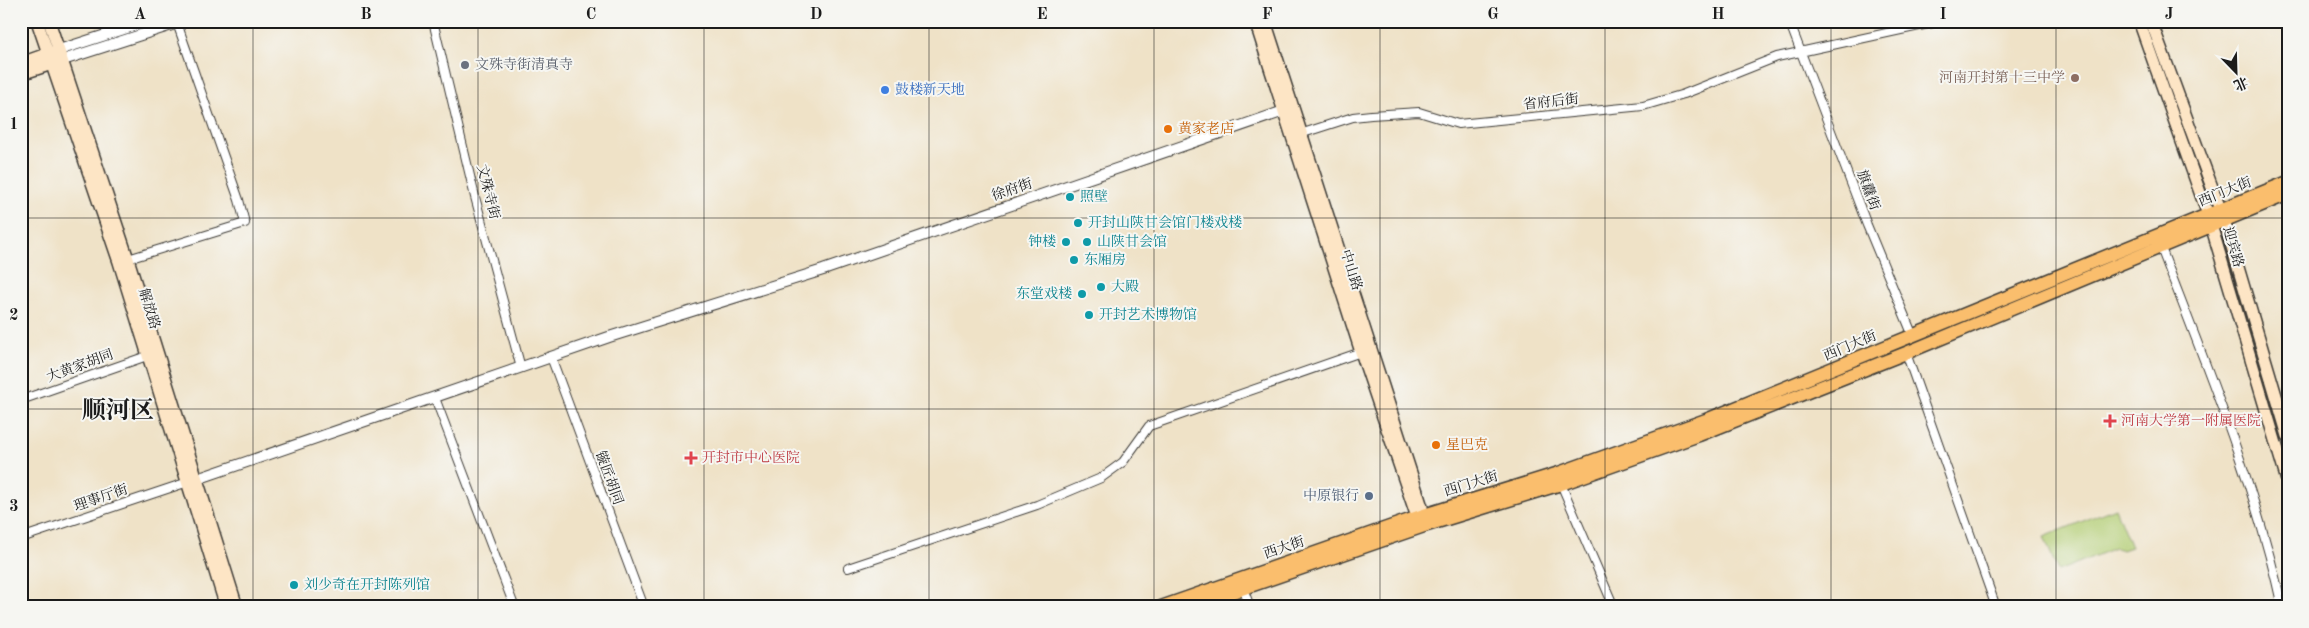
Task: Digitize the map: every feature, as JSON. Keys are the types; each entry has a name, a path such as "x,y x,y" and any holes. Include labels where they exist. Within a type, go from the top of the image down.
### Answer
{"main road":[{"name":"解放路","path":"37,21 56,57 128,259 192,480 226,607"},
{"name":"解放路","path":"49,21 56,57 147,356 237,607"},
{"name":"中山路","path":"1255,21 1361,352 1422,521"},
{"name":"中山路","path":"1265,21 1422,521"},
{"name":"迎宾路","path":"2139,21 2210,220 2288,484"},
{"name":"迎宾路","path":"2151,21 2222,215 2288,436"},
{"path":"21,63 56,57"},
{"path":"21,74 56,57"},
{"name":"西门大街","path":"1422,521 1646,442 1780,392 1913,336 2210,220 2288,182"},
{"name":"西门大街","path":"2222,215 2288,194"},
{"name":"西门大街","path":"1422,521 1561,484 1699,435 1906,353 2161,248 2210,220"},
{"name":"西大街","path":"1189,607 1422,521"},
{"name":"西大街","path":"1161,607 1422,521"}],"street":[{"path":"56,57 149,21"},
{"name":"文殊寺街","path":"433,21 475,197 521,368"},
{"name":"旗纛街","path":"1789,21 1867,225 1913,336"},
{"name":"省府后街","path":"1300,134 1353,117 1371,114 1419,112 1458,124 1643,106 1684,94 1777,57 1942,21"},
{"path":"56,57 180,22 245,222 128,259"},
{"name":"徐府街","path":"192,480 436,398 551,357 748,295 1284,111"},
{"path":"2161,248 2248,487 2274,568 2282,607"},
{"path":"848,568 1036,504 1092,482 1122,462 1149,426 1361,352"},
{"path":"1906,353 1996,607"},
{"name":"大黄家胡同","path":"21,400 147,356"},
{"name":"镟匠胡同","path":"551,357 644,607"},
{"path":"436,398 513,603"},
{"name":"理事厅街","path":"21,538 192,480"},
{"path":"1561,484 1614,607"},
{"path":"1243,588 1250,607"}],"green space":[{"path":"2115,508 2131,547 2122,550 2115,548 2058,571 2044,537"}],"place":[{"name":"文殊寺街清真寺","path":"465,65"},
{"name":"河南开封第十三中学","path":"2075,78"},
{"name":"鼓楼新天地","path":"885,90"},
{"name":"黄家老店","path":"1168,129"},
{"name":"照壁","path":"1070,197"},
{"name":"开封山陕甘会馆门楼戏楼","path":"1078,223"},
{"name":"钟楼","path":"1066,242"},
{"name":"山陕甘会馆","path":"1087,242"},
{"name":"东厢房","path":"1074,260"},
{"name":"大殿","path":"1101,287"},
{"name":"东堂戏楼","path":"1082,294"},
{"name":"开封艺术博物馆","path":"1089,315"},
{"name":"河南大学第一附属医院","path":"2110,421"},
{"name":"星巴克","path":"1436,445"},
{"name":"开封市中心医院","path":"691,458"},
{"name":"中原银行","path":"1369,496"},
{"name":"刘少奇在开封陈列馆","path":"294,585"}],"district":[{"name":"顺河区","path":"118,412"}]}
